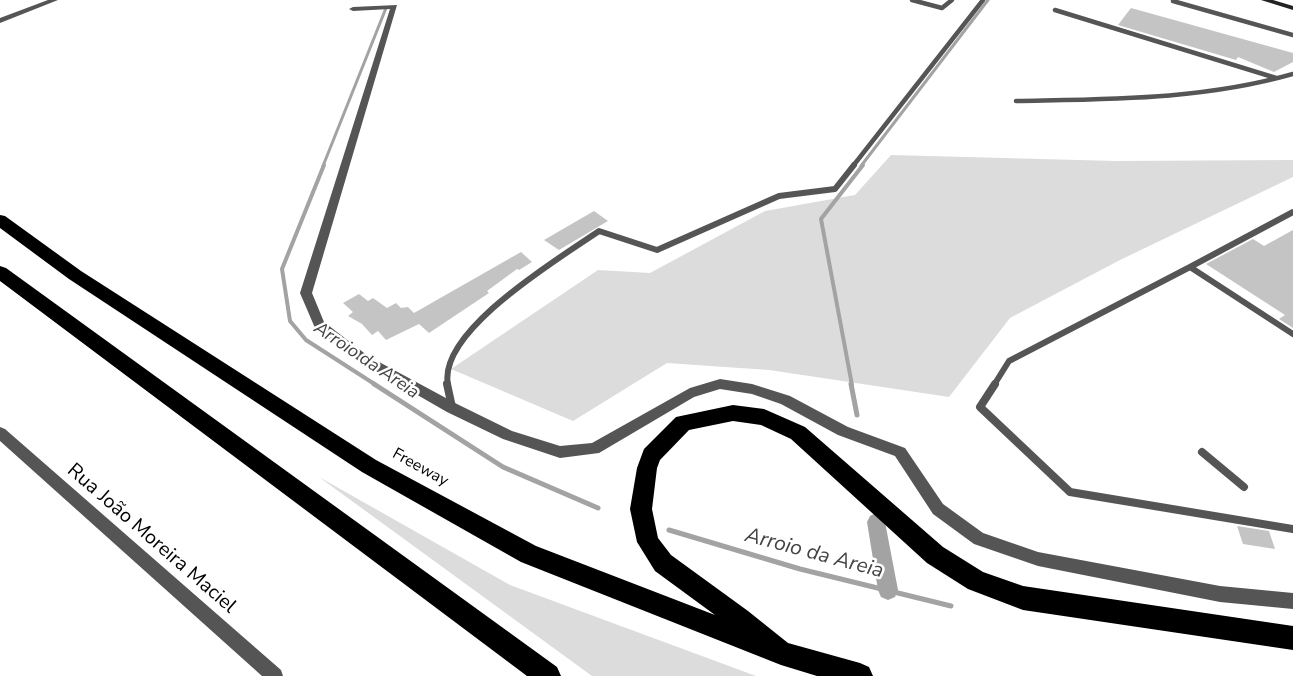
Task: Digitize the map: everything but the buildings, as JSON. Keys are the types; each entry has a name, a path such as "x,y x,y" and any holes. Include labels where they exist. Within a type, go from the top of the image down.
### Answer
{"highway":[{"name":"Freeway","path":"0,220 75,275 369,466 529,554 781,653 860,676"},
{"path":"0,272 548,676"},
{"path":"781,653 740,619 663,563 648,542 641,509 651,454 683,423 733,413 764,417 798,433 935,555 976,581 1023,598 1293,638"}],"street":[{"path":"0,21 54,0"},
{"path":"1265,0 1293,8"},
{"path":"353,9 394,7 306,293 319,325 364,359 452,408 508,435 560,452 594,449 690,393 720,384 752,389 785,400 843,431 900,452 938,509 979,539 1038,559 1220,594 1293,601"},
{"name":"Rua João Moreira Maciel","path":"0,433 275,676"}],"lane":[{"path":"912,0 942,8 952,0"},
{"path":"452,408 446,377 448,364 477,321 504,298 598,231 657,250 779,196 835,189 983,0"},
{"path":"1173,1 1293,35"},
{"path":"1055,10 1279,79"},
{"path":"1016,101 1159,96 1230,89 1293,74"},
{"path":"1293,212 1009,362 980,407 1070,492 1293,529"},
{"path":"1190,267 1293,334"},
{"path":"1202,452 1244,487"}],"shaded area":[{"path":"891,155 1116,161 1293,160 1293,177 1120,260 1010,318 949,397 769,370 667,363 573,421 451,369 598,270 650,273 765,211 855,195"},
{"path":"319,477 510,585 756,676 592,676"}],"waterway":[{"path":"861,166 988,0"},
{"name":"Arroio da Areia","path":"323,166 386,8"},
{"name":"Arroio da Areia","path":"324,165 282,269 290,321 306,340 376,385"},
{"path":"852,385 821,219 863,165"},
{"name":"Arroio da Areia","path":"374,384 503,467 598,508"},
{"path":"851,384 857,415"},
{"path":"876,522 888,590"},
{"name":"Arroio da Areia","path":"669,530 800,569 951,606"}]}
